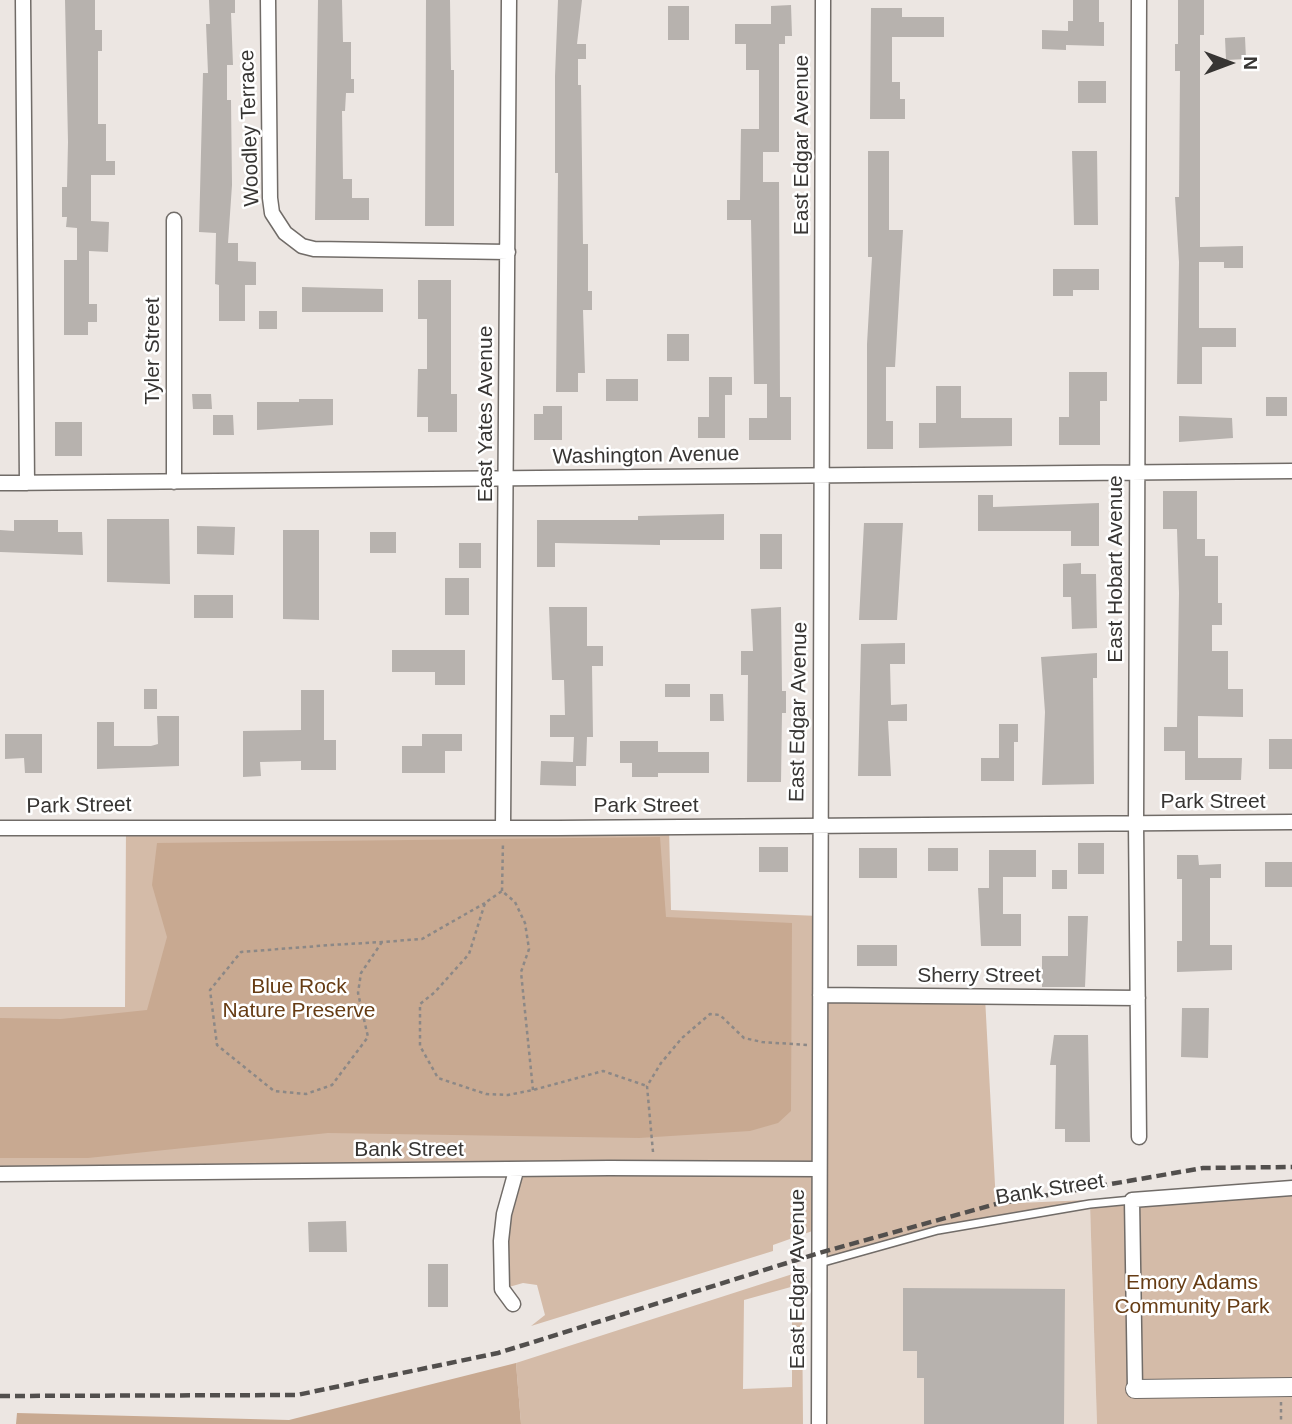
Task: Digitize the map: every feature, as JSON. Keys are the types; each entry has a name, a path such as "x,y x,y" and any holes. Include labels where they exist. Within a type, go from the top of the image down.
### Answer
{"street":[{"path":"23,0 27,483"},
{"name":"Woodley Terrace","path":"268,0 270,198 272,213 285,233 302,246 314,249 508,252"},
{"name":"East Yates Avenue","path":"503,827 509,0"},
{"name":"East Edgar Avenue","path":"820,1424 819,826 823,0"},
{"name":"East Hobart Avenue","path":"1139,0 1136,823 1139,1137"},
{"name":"Tyler Street","path":"174,220 174,482"},
{"name":"Washington Avenue","path":"0,483 1292,471"},
{"name":"Park Street","path":"0,828 1292,822"},
{"name":"Sherry Street","path":"820,995 1138,998"},
{"name":"Bank Street","path":"0,1174 819,1169"},
{"path":"513,1304 502,1289 501,1241 503,1214 516,1171"},
{"name":"Bank Street","path":"1132,1200 1292,1188"},
{"path":"1132,1200 1135,1389 1292,1387"}],"lane":[{"name":"Bank Street","path":"820,1264 938,1230 1090,1204 1132,1200"}],"path":[{"path":"502,891 503,827"},
{"path":"382,942 361,973 358,993 368,1037 332,1085 306,1094 274,1090 217,1045 210,990 241,952 422,939 502,891"},
{"path":"502,891 515,902 525,923 529,949 522,972 533,1090"},
{"path":"485,902 469,954 435,992 420,1004 420,1045 438,1078 486,1094 508,1095 603,1071 647,1086"},
{"path":"655,1169 647,1086 661,1063 682,1038 710,1014 720,1015 744,1038 820,1046"}],"shaded area":[{"path":"1090,1204 1097,1424 819,1424 819,1253"}],"green space":[{"name":"Blue Rock Nature Preserve","path":"126,826 669,827 671,910 819,916 820,995 985,997 996,1204 1292,1191 1292,1424 1097,1424 1090,1204 938,1230 820,1264 818,1229 773,1245 773,1251 531,1326 545,1315 537,1285 523,1283 502,1289 516,1171 0,1174 0,1007 125,1007"},
{"name":"Blue Rock Nature Preserve","path":"660,837 666,917 792,923 791,1111 778,1123 750,1131 639,1138 328,1133 88,1158 0,1158 0,1018 61,1019 147,1010 167,937 152,885 157,843"},
{"path":"802,1271 807,1278 798,1285 744,1300 743,1389 792,1387 792,1300 802,1300 803,1424 521,1424 516,1363"},
{"path":"516,1363 521,1424 16,1424 17,1413 289,1420"}],"building":[{"path":"65,0 95,0 95,30 102,30 102,51 98,51 98,124 106,124 106,161 115,161 115,175 91,175 91,221 109,222 108,252 89,251 89,304 97,304 97,322 88,322 88,335 64,335 64,260 77,260 77,228 66,227 67,217 62,217 62,187 67,187 68,142"},
{"path":"209,0 235,0 235,13 231,13 233,65 227,65 227,100 231,100 232,185 228,243 238,243 238,261 256,262 256,285 245,285 245,321 219,321 219,285 215,284 216,233 199,232 203,73 208,73 206,24 210,24"},
{"path":"318,0 342,0 343,42 351,42 351,79 354,79 354,93 346,93 345,111 342,111 343,179 352,179 352,198 369,198 369,220 315,220"},
{"path":"426,0 450,0 451,70 454,70 454,226 425,226"},
{"path":"558,0 582,0 577,44 586,44 586,59 578,59 578,85 581,85 583,244 588,244 588,291 592,291 592,310 583,310 585,373 578,373 578,392 556,392 558,173 555,173 555,76"},
{"path":"1073,0 1099,0 1099,22 1104,22 1104,46 1066,45 1066,50 1042,49 1042,30 1068,31 1068,21 1073,21"},
{"path":"1178,0 1204,0 1204,35 1200,35 1200,247 1243,246 1243,268 1224,268 1224,262 1199,262 1199,328 1236,328 1236,347 1202,347 1202,384 1177,384 1179,262 1175,197 1179,197 1180,71 1175,71 1175,44 1178,44"},
{"path":"791,5 792,36 785,36 785,44 779,44 779,152 763,152 763,182 779,182 780,397 791,397 791,440 749,440 749,418 767,418 767,384 754,384 751,220 727,220 727,200 740,200 741,129 759,129 759,70 746,70 746,44 735,44 735,24 771,24 771,6"},
{"path":"668,6 689,6 689,40 668,40"},
{"path":"871,8 902,8 902,17 944,17 944,37 892,37 892,82 900,82 900,99 905,99 905,119 870,119"},
{"path":"1245,37 1246,59 1226,60 1225,38"},
{"path":"1078,81 1106,81 1106,103 1078,103"},
{"path":"868,151 889,151 889,230 903,230 895,367 886,367 886,421 893,421 893,449 867,449 867,344 872,257 868,257"},
{"path":"1072,151 1097,151 1098,225 1074,225"},
{"path":"1053,269 1099,269 1099,290 1073,290 1073,296 1053,296"},
{"path":"418,280 451,280 451,394 457,394 457,432 428,432 428,417 417,417 418,369 427,369 427,319 418,319"},
{"path":"302,287 383,289 383,312 302,312"},
{"path":"259,311 277,311 277,329 259,329"},
{"path":"667,334 689,334 689,361 667,361"},
{"path":"1069,372 1107,372 1107,401 1100,401 1100,445 1059,445 1059,417 1069,417"},
{"path":"709,377 732,377 732,395 725,395 725,438 698,438 698,417 709,417"},
{"path":"606,379 638,379 638,401 606,401"},
{"path":"936,386 961,386 961,418 1012,418 1012,446 919,448 919,423 936,423"},
{"path":"192,394 211,394 212,409 193,409"},
{"path":"1266,397 1287,397 1287,416 1266,416"},
{"path":"299,399 333,399 333,425 257,430 257,402 299,402"},
{"path":"543,406 562,406 562,440 534,440 534,414 543,414"},
{"path":"213,415 233,415 234,435 213,435"},
{"path":"1179,416 1232,418 1233,438 1179,442"},
{"path":"55,422 82,422 82,456 55,456"},
{"path":"1163,491 1197,491 1197,539 1205,539 1205,556 1218,556 1218,603 1222,603 1222,625 1212,625 1212,651 1228,651 1228,689 1243,689 1243,717 1198,716 1198,758 1242,758 1241,780 1185,780 1185,751 1164,751 1164,727 1177,727 1179,593 1177,529 1163,529"},
{"path":"978,495 993,495 993,507 1099,503 1099,546 1071,546 1071,531 978,531"},
{"path":"724,514 724,540 660,540 660,545 555,543 555,567 537,567 537,520 638,520 638,516"},
{"path":"107,519 169,519 170,584 107,582"},
{"path":"14,520 58,520 58,532 82,532 83,555 0,552 0,530 14,531"},
{"path":"864,523 903,523 897,620 859,620"},
{"path":"197,526 235,527 234,555 197,554"},
{"path":"283,530 319,530 319,620 283,619"},
{"path":"370,532 396,532 396,553 370,553"},
{"path":"760,534 782,534 782,569 760,569"},
{"path":"459,543 481,543 481,568 459,568"},
{"path":"1081,563 1081,574 1096,574 1097,628 1072,629 1071,597 1063,597 1063,564"},
{"path":"445,578 469,578 469,615 445,615"},
{"path":"194,595 233,595 233,618 194,618"},
{"path":"549,607 587,607 587,646 603,646 603,666 592,666 593,737 587,737 586,766 576,766 576,786 540,785 541,761 573,762 574,737 550,737 550,715 565,715 564,680 552,680"},
{"path":"781,607 782,691 786,691 786,713 782,713 781,782 747,782 748,675 741,675 741,651 753,651 751,609"},
{"path":"905,643 905,664 890,664 891,705 907,704 907,721 888,721 891,776 858,776 861,644"},
{"path":"392,650 465,650 465,685 435,685 435,672 392,672"},
{"path":"1097,653 1097,678 1093,678 1094,784 1042,785 1045,712 1041,657"},
{"path":"665,684 690,684 690,697 665,697"},
{"path":"144,689 157,689 157,709 144,709"},
{"path":"301,690 324,690 324,740 336,740 336,770 301,770 301,761 260,762 261,776 243,777 243,731 301,730"},
{"path":"710,694 723,694 724,721 710,721"},
{"path":"157,716 179,716 179,766 97,769 97,722 114,722 114,746 151,746 158,744"},
{"path":"999,724 1018,724 1018,742 1014,742 1014,781 981,781 981,758 999,758"},
{"path":"5,734 42,734 42,773 25,773 24,758 5,759"},
{"path":"422,734 462,734 462,751 445,751 445,773 402,773 402,746 422,746"},
{"path":"1269,739 1292,739 1292,769 1269,769"},
{"path":"620,741 658,741 658,752 709,752 709,773 658,773 658,777 632,777 632,763 620,763"},
{"path":"1078,843 1104,843 1104,874 1078,874"},
{"path":"759,847 788,847 788,872 759,872"},
{"path":"859,848 897,848 897,878 859,878"},
{"path":"928,848 958,848 958,871 928,871"},
{"path":"989,850 1036,850 1036,877 1003,877 1003,914 1021,914 1021,946 981,946 978,888 989,888"},
{"path":"1177,855 1198,855 1199,865 1221,864 1221,878 1210,878 1210,945 1232,945 1232,970 1177,972 1177,941 1182,941 1182,879 1177,879"},
{"path":"1265,862 1292,862 1292,887 1265,887"},
{"path":"1052,870 1067,870 1067,889 1052,889"},
{"path":"1068,916 1088,916 1085,987 1042,987 1042,956 1068,956"},
{"path":"857,945 897,945 897,966 857,966"},
{"path":"1182,1008 1209,1008 1208,1058 1181,1057"},
{"path":"1054,1035 1088,1035 1090,1142 1065,1142 1065,1129 1055,1129 1056,1065 1050,1065"},
{"path":"346,1221 347,1252 309,1252 308,1222"},
{"path":"428,1264 448,1264 448,1307 428,1307"},
{"path":"903,1288 1065,1289 1064,1424 924,1424 924,1378 917,1378 917,1351 903,1351"}],"railway":[{"path":"0,1396 297,1395 498,1353 819,1253 996,1204 1203,1168 1292,1167"}],"park label":[{"name":"Emory Adams Community Park","path":"1192,1295"}]}
